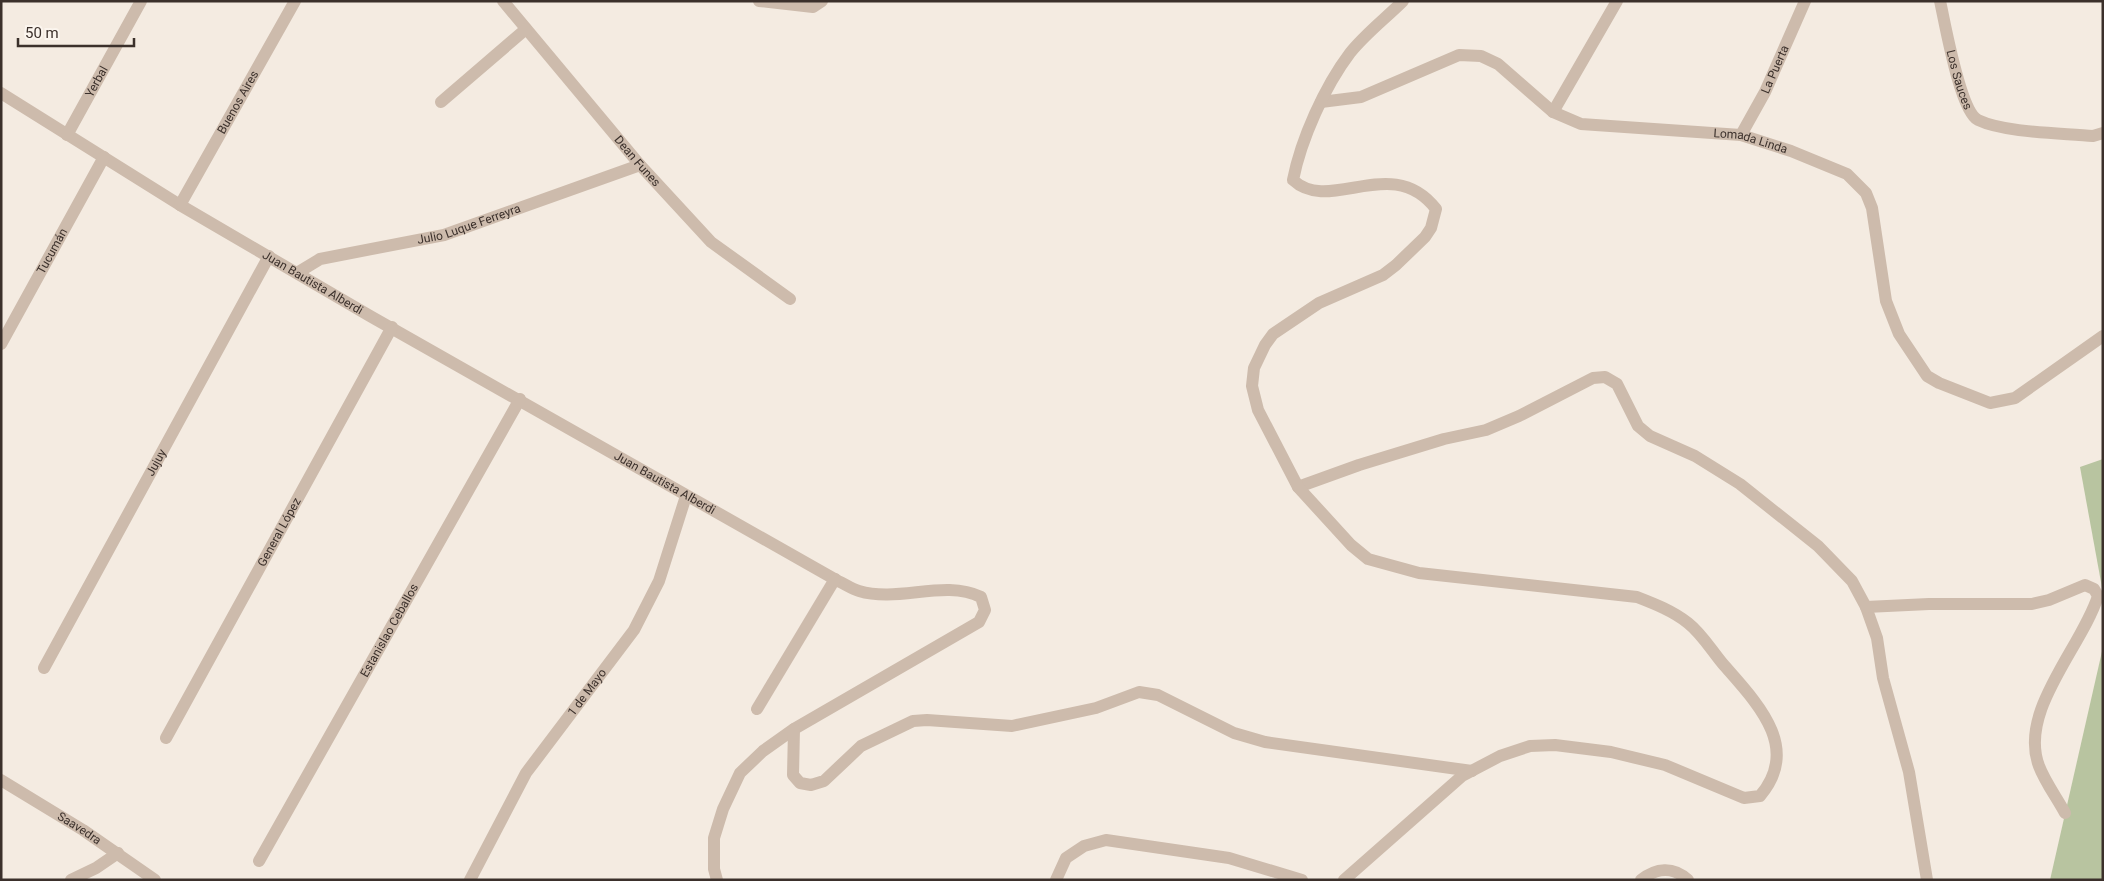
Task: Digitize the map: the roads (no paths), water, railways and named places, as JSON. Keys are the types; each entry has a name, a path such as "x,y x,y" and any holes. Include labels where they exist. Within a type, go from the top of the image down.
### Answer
{"street":[{"name":"Yerbal","path":"67,135 141,1"},
{"name":"Buenos Aires","path":"180,205 295,1"},
{"name":"Dean Funes","path":"503,1 640,165 711,242 790,299"},
{"path":"759,1 813,7 822,1"},
{"path":"1344,880 1424,807 1462,776 1500,756 1530,746 1555,745 1611,752 1665,765 1744,798 1760,796 1770,785 1778,764 1775,738 1762,710 1689,624 1664,607 1637,597 1419,573 1368,559 1351,545 1298,487 1258,410 1252,386 1254,368 1265,344 1273,334 1319,303 1383,274 1396,265 1425,237 1430,228 1436,209 1427,197 1405,185 1380,184 1321,191 1303,189 1293,180 1297,161 1322,102 1351,52 1403,1"},
{"path":"1553,112 1617,1"},
{"name":"La Puerta","path":"1741,135 1766,92 1805,1"},
{"name":"Los Sauces","path":"1940,1 1958,82 1969,110 1977,120 2002,127 2093,136 2103,134"},
{"path":"442,102 526,29"},
{"name":"Lomada Linda","path":"1322,102 1361,97 1458,55 1481,56 1498,64 1553,112 1580,124 1741,135 1791,151 1847,174 1866,192 1872,208 1886,301 1899,334 1928,376 1939,383 1990,403 2015,398 2103,336"},
{"name":"Juan Bautista Alberdi","path":"1,93 180,205 297,273 520,399 686,496 858,591 877,594 967,590 981,597 985,610 979,622 794,729 763,751 740,773 723,809 714,838 714,869 717,880"},
{"name":"Tucumán","path":"1,344 104,157"},
{"name":"Julio Luque Ferreyra","path":"297,273 320,259 444,235 640,165"},
{"name":"Jujuy","path":"44,668 269,256"},
{"name":"General López","path":"166,738 392,327"},
{"path":"1298,487 1444,439 1486,430 1519,416 1593,378 1605,377 1617,384 1638,426 1650,436 1695,456 1740,484 1803,533 1852,581 1866,607 1878,638 1882,678 1909,772 1927,880"},
{"name":"Estanislao Ceballos","path":"259,861 520,399"},
{"name":"1 de Mayo","path":"470,880 526,773 634,630 659,581 686,496"},
{"path":"757,709 835,579"},
{"path":"1866,607 1930,604 2032,604 2049,600 2085,585 2094,590 2098,596 2092,614 2042,705 2037,722 2036,744 2038,765 2065,813"},
{"path":"794,729 793,775 800,782 811,785 824,781 861,746 913,721 927,720 1012,726 1096,708 1139,692 1158,695 1234,733 1264,742 1472,771"},
{"name":"Saavedra","path":"1,780 118,853 155,880"},
{"path":"1056,880 1066,858 1084,846 1106,840 1230,858 1302,880"},
{"path":"71,880 96,868 118,853"},
{"path":"1641,880 1650,872 1666,869 1688,880"}]}
